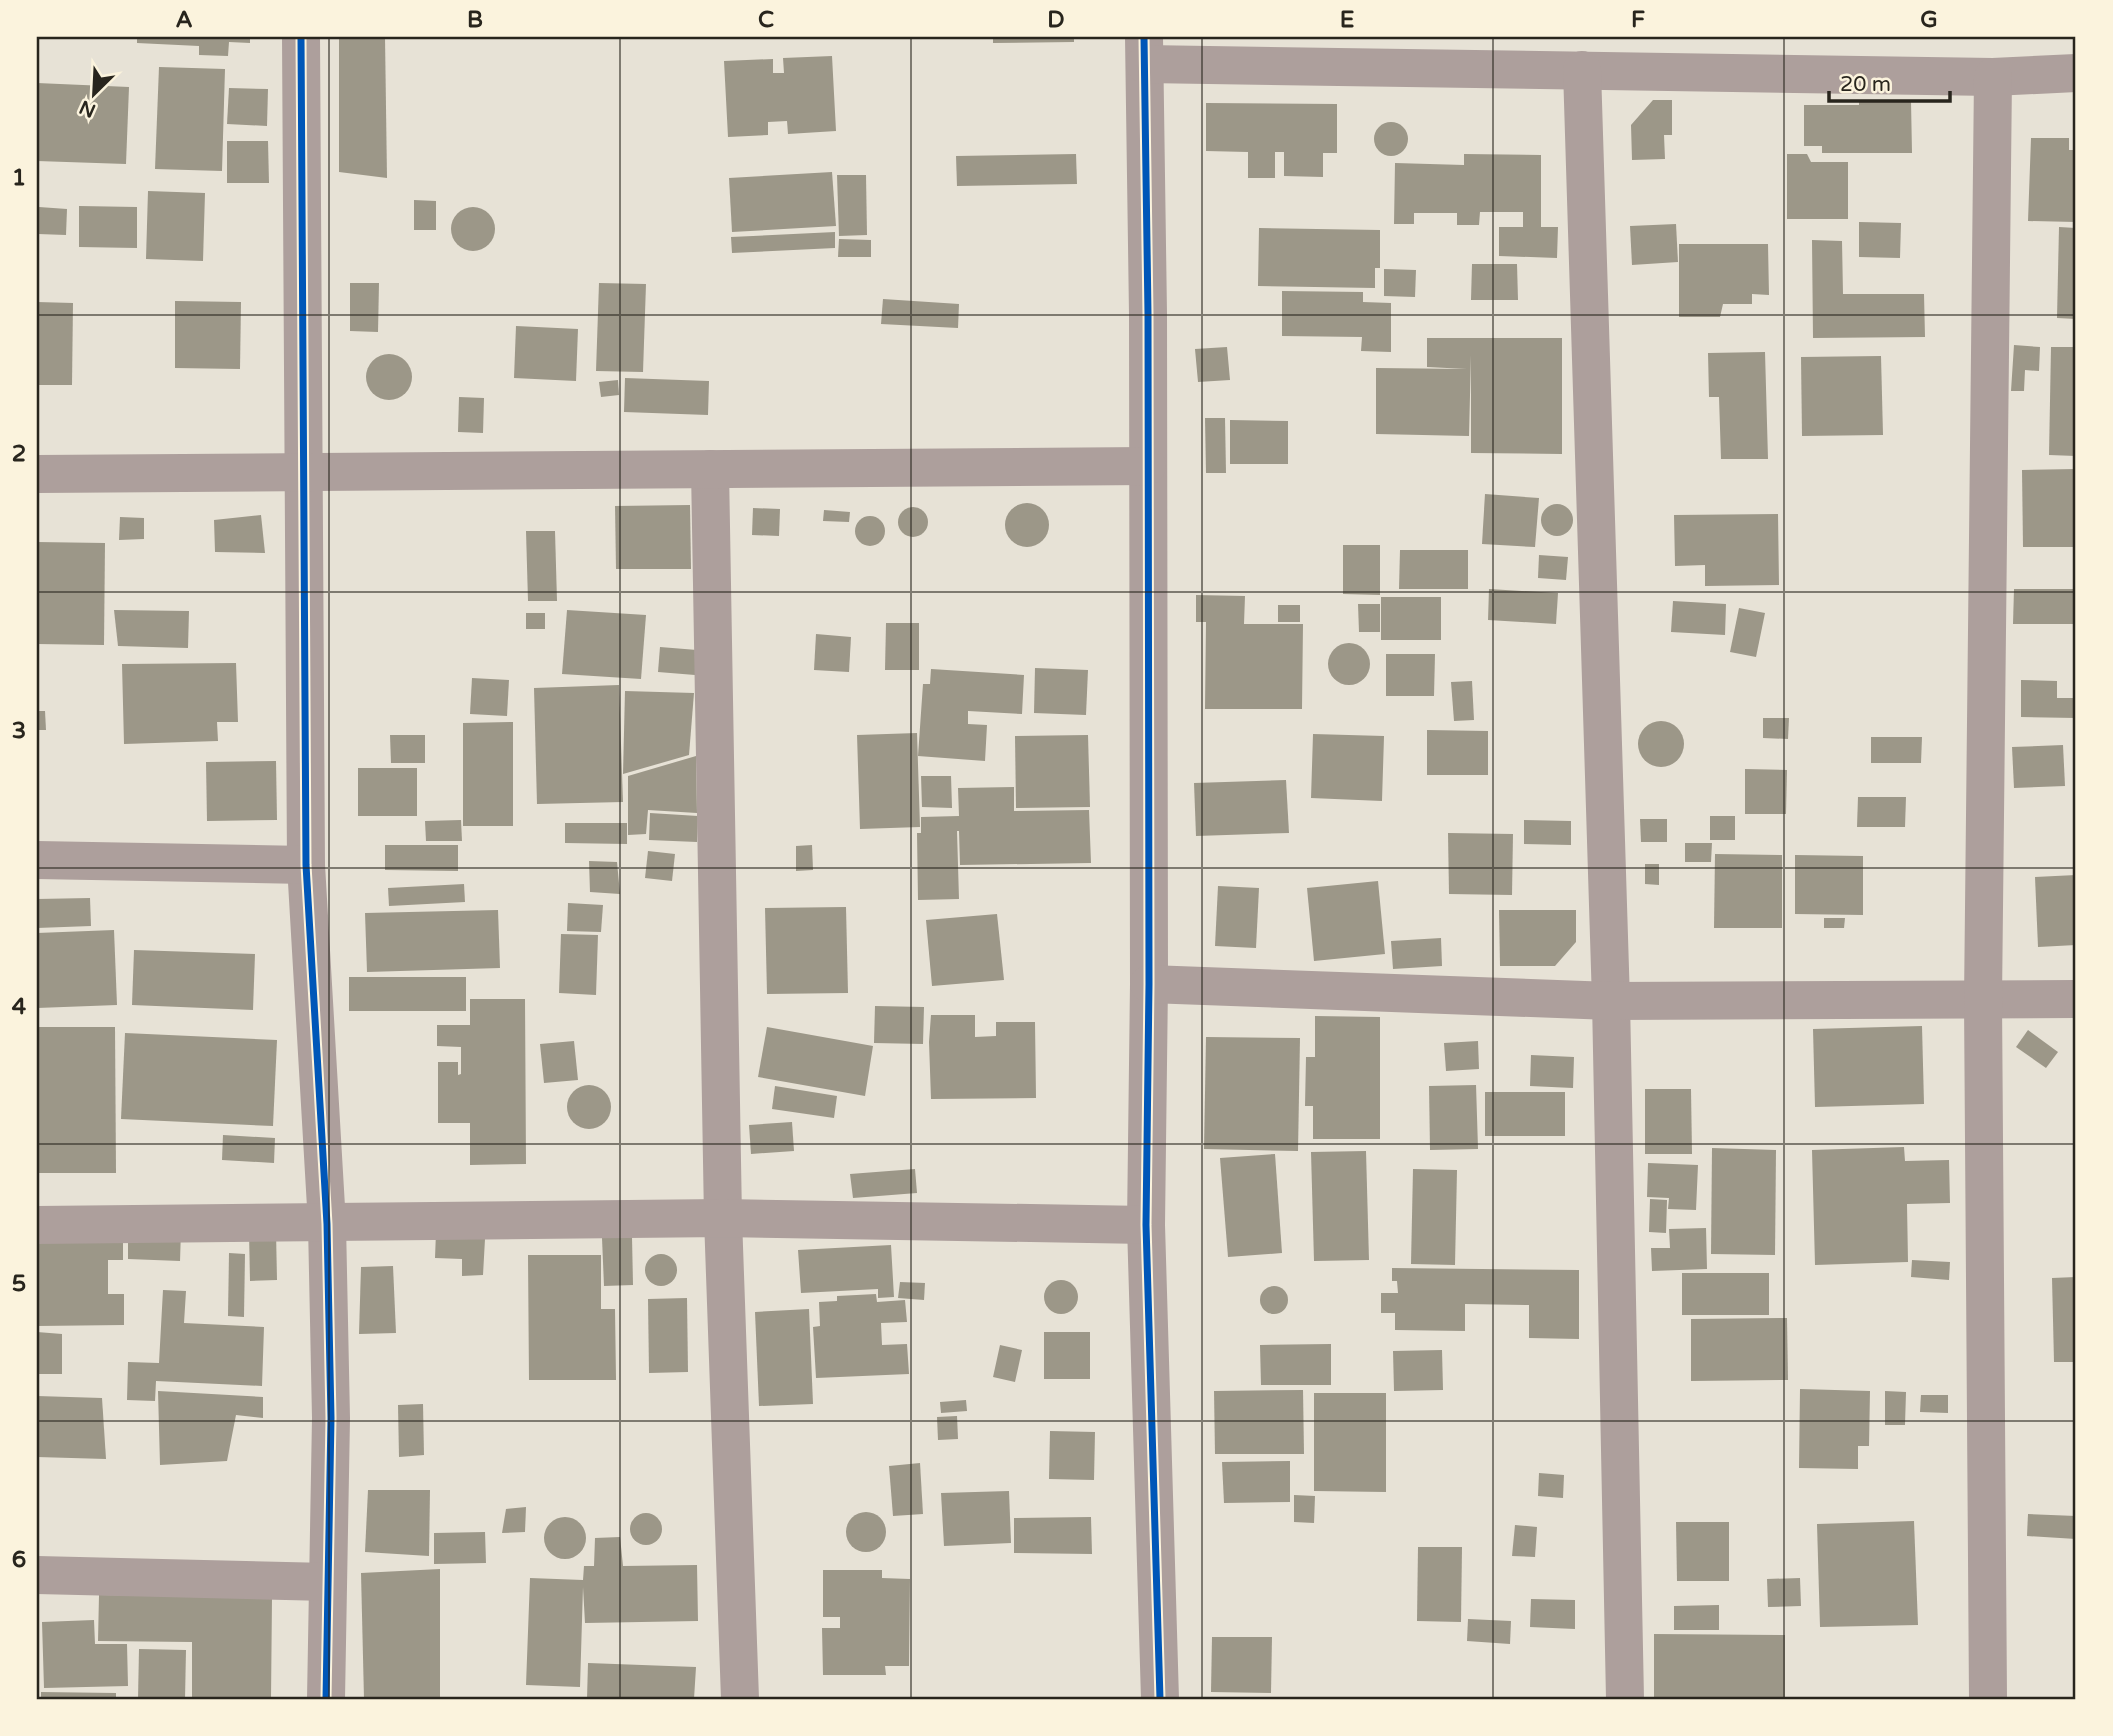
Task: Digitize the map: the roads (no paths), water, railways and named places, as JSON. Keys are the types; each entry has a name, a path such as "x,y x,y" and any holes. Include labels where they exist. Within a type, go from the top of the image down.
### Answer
{"street":[{"path":"301,37 306,865 327,1224 331,1418 326,1699"},
{"path":"1160,1699 1146,1224 1149,984 1148,314 1144,50 1581,70 1993,77 2076,73"},
{"path":"1581,70 1611,1001 1625,1699"},
{"path":"1988,1699 1983,1000 1993,77"},
{"path":"37,474 1147,466"},
{"path":"710,469 723,1219 740,1699"},
{"path":"37,860 306,865"},
{"path":"1149,984 1611,1001 2076,999"},
{"path":"37,1225 723,1219 1146,1224"},
{"path":"37,1575 328,1582"}]}
